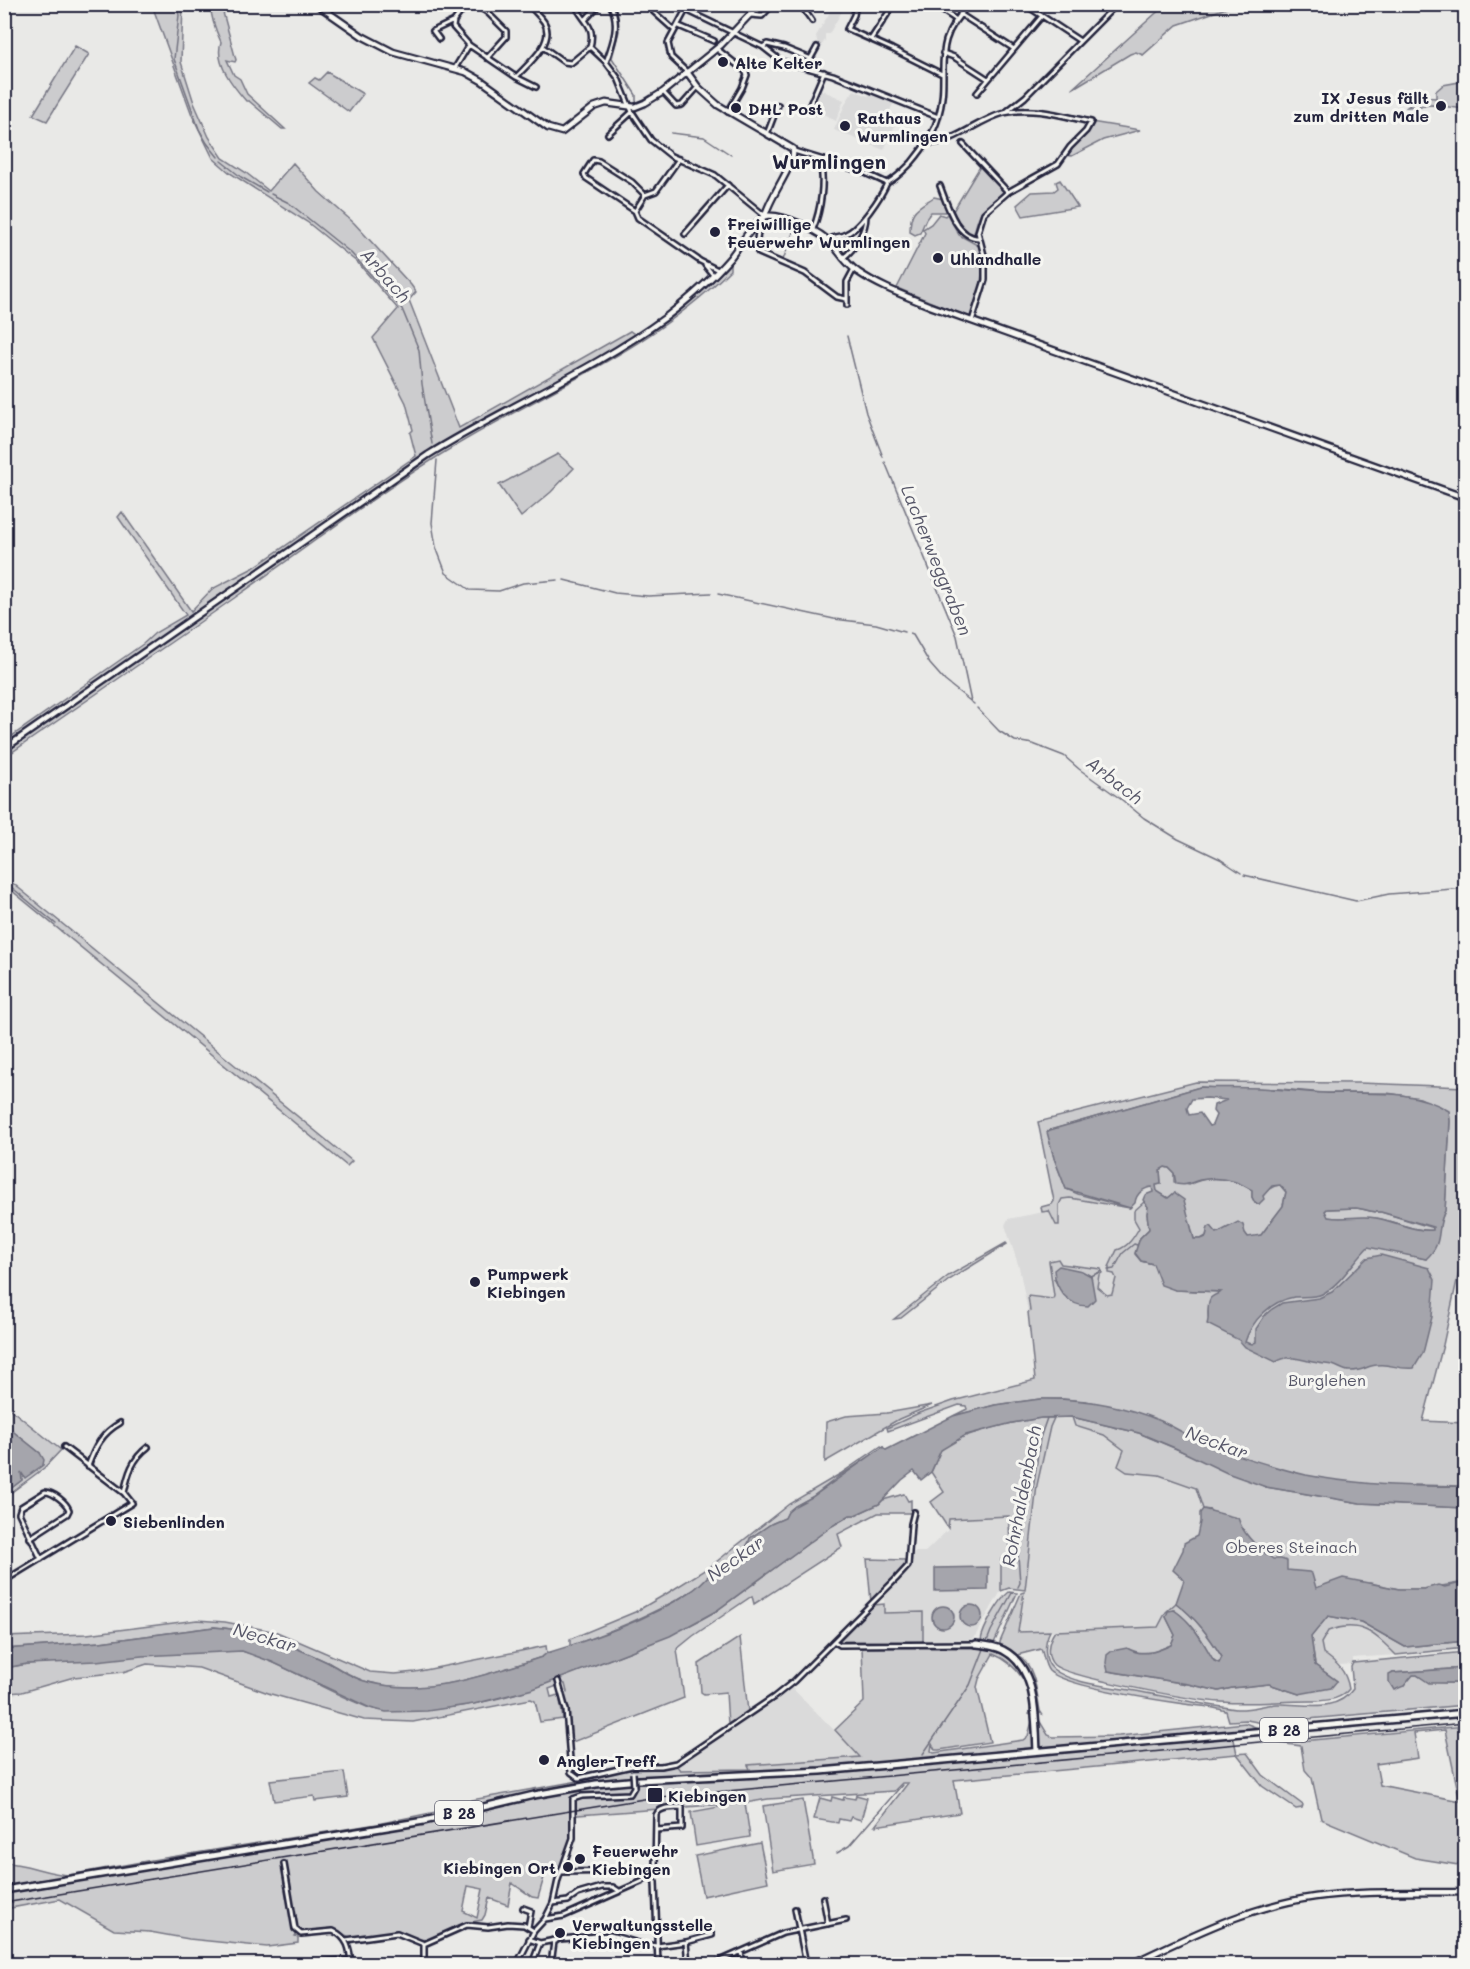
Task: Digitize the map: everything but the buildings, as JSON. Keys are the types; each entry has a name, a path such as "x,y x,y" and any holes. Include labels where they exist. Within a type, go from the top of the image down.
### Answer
{"main road":[{"path":"316,4 362,36 393,52 455,68 482,81 548,128 560,132 594,107 605,103 631,109 663,92 717,49 760,4"},
{"path":"4,749 414,464 481,423 630,341 680,306 713,275 765,216 767,207 794,151 790,146 728,112 698,87 687,72"},
{"path":"765,216 776,216 813,230 829,241 854,269 896,291 972,322 1466,498"},
{"path":"978,1644 1003,1650 1016,1659 1023,1668 1034,1703 1037,1751"},
{"name":"B 28","path":"4,1890 424,1821 534,1795 596,1784 774,1774 1466,1713"},
{"path":"1131,1965 1232,1919 1304,1898 1346,1894 1466,1892"}],"street":[{"path":"439,39 433,31 454,21 467,4"},
{"path":"475,4 506,31 506,37 487,58"},
{"path":"516,77 543,47 548,38 545,22 528,4"},
{"path":"543,47 564,62 570,63 590,47 593,36 586,19 575,4"},
{"path":"586,19 600,4"},
{"path":"645,4 674,30"},
{"path":"687,72 669,54 668,40 679,26 689,4"},
{"path":"750,15 759,17 764,15 772,4"},
{"path":"800,4 812,21"},
{"path":"856,4 854,15 847,29 942,74"},
{"path":"871,39 894,4"},
{"path":"932,4 955,20"},
{"path":"829,241 833,237 847,234 866,216 887,183 899,175 927,143 938,117 941,102 943,53 948,32 955,20 970,4"},
{"path":"1024,4 1080,41"},
{"path":"606,62 615,34 611,5"},
{"path":"927,143 964,132 1005,113 1025,97 1116,5"},
{"path":"686,10 763,48 781,61 824,72 938,117"},
{"path":"960,14 1014,49"},
{"path":"977,93 1042,16"},
{"path":"454,21 453,27 469,45 516,77 536,87"},
{"path":"679,26 714,41"},
{"path":"763,48 767,44 778,46 811,59"},
{"path":"455,68 469,45"},
{"path":"590,47 606,62 618,78 631,109 651,140 670,156 715,175 765,216"},
{"path":"806,67 818,47"},
{"path":"717,49 747,75 728,112"},
{"path":"943,53 954,57 987,79"},
{"path":"816,111 809,107 824,72"},
{"path":"663,92 676,106 681,105 698,87"},
{"path":"767,134 778,105"},
{"path":"608,134 631,109"},
{"path":"972,322 983,289 985,274 985,259 979,238 979,227 984,213 1008,192 1060,162 1091,122 1037,112 1005,113"},
{"path":"963,144 1008,192"},
{"path":"794,151 863,172 887,183"},
{"path":"635,211 645,195 656,191 679,159"},
{"path":"813,230 818,216 822,179 820,160"},
{"path":"645,195 632,182 599,161 590,162 584,174 586,178 635,211 638,218 704,264 718,270"},
{"path":"685,234 728,185"},
{"path":"940,186 960,229 970,237 979,238"},
{"path":"843,258 859,239 867,219 866,216"},
{"path":"754,226 758,231 756,249 759,253 805,273 837,297 846,299"},
{"path":"704,264 713,275"},
{"path":"847,305 847,282 854,269"},
{"path":"88,1466 96,1445 109,1430 120,1423"},
{"path":"4,1581 132,1503 124,1493 64,1447"},
{"path":"124,1493 131,1465 140,1452 148,1447"},
{"path":"30,1538 67,1514 69,1510 68,1506 49,1492 45,1492 21,1507 18,1513 30,1538 41,1559"},
{"path":"558,1681 566,1710 571,1773 579,1778 632,1766 662,1766 676,1762 780,1693 835,1642 908,1566 914,1512"},
{"path":"835,1642 840,1645 978,1644"},
{"path":"507,1965 518,1963 534,1930 545,1919 553,1903 573,1838 572,1802 575,1798 582,1796 630,1794 634,1787 632,1766"},
{"path":"545,1919 564,1917 643,1881 655,1869 656,1830 657,1812 661,1809 682,1808 682,1828 656,1830"},
{"path":"279,1965 351,1962 346,1940 333,1931 301,1934 296,1929 284,1864"},
{"path":"561,1872 636,1870 650,1875 655,1882 658,1965"},
{"path":"553,1903 568,1901 578,1894 602,1887 613,1887 620,1891"},
{"path":"823,1898 828,1924"},
{"path":"523,1908 531,1911 528,1927"},
{"path":"795,1909 806,1965"},
{"path":"713,1965 783,1933 846,1920"},
{"path":"346,1940 397,1933 424,1944 467,1924 488,1927 508,1924 534,1930"},
{"path":"529,1939 540,1943 610,1935 657,1946 712,1935"},
{"path":"551,1965 554,1942 560,1939"},
{"path":"686,1942 688,1965"},
{"path":"532,1965 540,1943"},
{"path":"424,1944 424,1965"},
{"path":"741,1952 743,1965"},
{"path":"824,1965 838,1962"}],"shaded area":[{"path":"834,5 844,8 829,34 825,34 825,40 819,49 816,36"},
{"path":"819,89 844,100 836,121 811,107"},
{"path":"854,90 894,102 885,120 895,125 884,150 834,130"},
{"path":"1151,1186 1153,1192 1139,1205 1134,1219 1139,1228 1138,1231 1128,1245 1117,1250 1109,1267 1116,1278 1112,1294 1107,1295 1096,1287 1101,1269 1061,1264 1058,1259 1049,1261 1055,1296 1044,1307 1028,1312 1019,1267 1005,1225 1008,1219 1049,1211 1056,1225 1060,1219 1059,1205 1062,1199 1070,1198 1123,1208 1139,1192"},
{"path":"1072,1417 1075,1426 1104,1435 1124,1450 1118,1466 1127,1472 1159,1475 1196,1488 1203,1509 1200,1513 1197,1536 1184,1543 1173,1570 1184,1580 1176,1603 1166,1612 1158,1627 1017,1632 1025,1590 1037,1485 1050,1427 1054,1418"},
{"path":"1009,1516 1010,1559 1001,1559 1001,1591 974,1638 970,1641 923,1642 923,1612 884,1613 884,1597 910,1567 910,1552 925,1552 948,1530 948,1519"},
{"path":"1342,1626 1361,1627 1396,1655 1353,1658 1353,1664 1339,1665 1323,1654 1321,1643 1328,1631"},
{"path":"791,1687 861,1757 749,1765 751,1769 679,1770 676,1765"}],"green space":[{"path":"152,5 183,5 181,62 194,103 209,137 223,158 269,191 293,163 319,192 354,223 411,285 416,292 409,300 459,428 630,331 640,338 688,302 730,260 730,270 697,300 661,327 585,374 467,439 405,478 5,757 5,741 143,644 155,633 186,615 118,517 122,512 191,611 212,589 253,568 416,456 410,433 413,430 406,403 373,338 398,309 358,263 307,222 230,173 213,158 192,115"},
{"path":"211,5 221,5 236,60 235,62 227,60 234,75 240,79 247,94 285,129 246,101 226,74 220,58 221,42 212,19"},
{"path":"1165,5 1235,5 1177,25 1143,55 1136,52 1130,54 1072,89"},
{"path":"75,46 89,54 47,121 33,115"},
{"path":"327,72 363,94 349,112 309,83 315,78 319,80"},
{"path":"1465,81 1465,109 1432,105 1407,107 1421,97 1436,98 1436,91 1443,85"},
{"path":"1091,122 1140,130 1103,140 1072,156 1065,155"},
{"path":"981,165 1005,190 982,211 973,236 962,228 953,211"},
{"path":"1060,180 1078,207 1023,216 1017,205 1032,192 1054,191 1058,188 1056,182"},
{"path":"934,197 943,199 949,212 931,212 920,233 915,235 910,232 911,219 915,210"},
{"path":"939,214 945,216 947,214 959,235 979,246 982,266 981,283 970,318 897,288 925,233 923,229 931,224"},
{"path":"558,454 574,468 551,492 521,517 499,485"},
{"path":"4,876 352,1161 347,1166 5,885"},
{"name":"Burglehen","path":"1196,1082 1359,1083 1465,1087 1466,1169 1461,1262 1423,1421 1465,1423 1465,1486 1414,1485 1413,1488 1311,1479 1221,1452 1151,1420 1086,1401 1040,1399 995,1405 953,1416 967,1409 966,1406 959,1405 888,1431 887,1428 919,1413 953,1401 1035,1380 1028,1296 1053,1299 1049,1261 1058,1259 1061,1264 1101,1269 1102,1273 1099,1275 1097,1287 1107,1295 1112,1294 1116,1278 1114,1274 1109,1273 1109,1267 1117,1250 1133,1238 1139,1228 1134,1219 1134,1211 1144,1202 1148,1207 1149,1229 1140,1238 1135,1254 1141,1261 1153,1264 1175,1290 1222,1292 1210,1304 1209,1321 1321,1234 1426,1259 1445,1210 1449,1112 1420,1098 1387,1093 1324,1093 1281,1089 1200,1087 1051,1130 1048,1133 1054,1158 1066,1189 1130,1208 1070,1198 1062,1199 1059,1205 1059,1225 1056,1225 1049,1211 1042,1212 1041,1207 1052,1204 1054,1201 1038,1122","holes":["1091,1276 1092,1288 1071,1301 1064,1295 1054,1279"]},
{"path":"1164,1167 1174,1173 1174,1182 1189,1185 1213,1178 1237,1183 1252,1190 1255,1203 1259,1204 1267,1191 1280,1185 1286,1192 1283,1206 1261,1235 1248,1237 1245,1233 1222,1231 1216,1234 1211,1226 1208,1227 1206,1236 1194,1239 1191,1227 1175,1193 1168,1198 1157,1192 1155,1185 1161,1184 1160,1170"},
{"path":"1356,1208 1381,1212 1433,1228 1433,1230 1419,1229 1376,1218 1327,1217 1325,1211"},
{"path":"1006,1243 949,1280 901,1318 894,1319 948,1276"},
{"path":"4,1404 61,1450 44,1468 5,1497 5,1493 22,1480 21,1471 25,1477 40,1453 5,1425"},
{"path":"932,1405 899,1419 825,1462 826,1422 846,1416 887,1413"},
{"name":"Oberes Steinach","path":"1072,1417 1139,1433 1266,1487 1360,1503 1465,1508 1465,1582 1424,1589 1399,1589 1370,1583 1263,1601 1210,1510 1203,1509 1196,1488 1159,1475 1127,1472 1118,1466 1124,1450 1104,1435 1075,1426"},
{"path":"1041,1418 1054,1418 1037,1485 1025,1590 1009,1588 1001,1591 1001,1559 1010,1558 1009,1516 949,1519 948,1528 931,1502 944,1492 931,1472 940,1451 958,1439 987,1429"},
{"path":"881,1446 883,1447 880,1450 812,1497 795,1506 785,1518 771,1524 751,1538 742,1552 714,1571 693,1590 646,1615 570,1646 570,1639 635,1612 711,1566 789,1504 840,1474"},
{"path":"904,1494 908,1501 911,1500 911,1513 878,1513 838,1534 842,1547 754,1604 752,1596 677,1649 684,1698 570,1743 564,1694 567,1692 565,1684 560,1683 559,1678 639,1648 716,1611 832,1526 883,1500"},
{"path":"867,1559 905,1560 897,1578 871,1602"},
{"path":"1009,1592 1017,1593 994,1643 981,1640 992,1614"},
{"path":"1024,1592 1018,1632 1050,1631 1046,1651 1050,1666 1072,1679 1083,1682 1236,1709 1277,1704 1318,1706 1337,1702 1353,1689 1351,1667 1353,1663 1465,1652 1465,1668 1393,1673 1404,1686 1412,1675 1435,1682 1465,1683 1465,1705 1262,1723 1247,1720 1229,1721 1226,1711 1221,1709 1113,1692 1059,1677 1047,1669 1041,1649 1017,1655 1028,1665 1031,1672 1042,1714 1037,1712 1031,1682 1024,1665 1010,1651 1000,1646 1021,1593"},
{"path":"1176,1603 1196,1621 1207,1635 1222,1657 1219,1663 1210,1656 1193,1627 1174,1610 1166,1617 1175,1635 1171,1645 1154,1652 1136,1653 1108,1671 1219,1691 1269,1684 1299,1694 1337,1681 1315,1665 1311,1636 1328,1616 1361,1622 1405,1647 1466,1641 1465,1648 1396,1655 1381,1640 1366,1630 1339,1628 1328,1631 1321,1643 1323,1653 1333,1660 1346,1677 1349,1689 1346,1692 1339,1697 1318,1701 1245,1703 1207,1701 1133,1688 1064,1670 1054,1665 1049,1657 1048,1648 1055,1631 1158,1627 1166,1612"},
{"path":"884,1604 884,1613 923,1612 923,1642 840,1641 874,1605"},
{"path":"197,1620 225,1622 277,1632 370,1672 395,1674 415,1672 546,1646 547,1653 542,1657 478,1677 434,1686 412,1687 368,1682 272,1639 243,1631 214,1627 100,1642 5,1649 4,1637 87,1634"},
{"path":"740,1637 748,1712 728,1725 726,1692 704,1694 701,1692 699,1664"},
{"path":"862,1647 981,1648 1004,1655 1019,1669 1029,1692 1016,1670 993,1654 979,1679 977,1687 990,1742 939,1750 935,1750 932,1744 931,1751 934,1753 1023,1740 1028,1736 1032,1721 1039,1720 1048,1735 1053,1737 1119,1736 1245,1723 1258,1728 1232,1730 1237,1754 954,1780 960,1813 875,1826 908,1783 902,1783 894,1791 768,1799 745,1803 750,1837 696,1846 691,1812 741,1803 578,1815 571,1817 570,1842 558,1872 551,1869 545,1874 538,1898 532,1897 512,1883 508,1905 489,1898 482,1920 466,1923 430,1940 415,1939 393,1932 351,1938 334,1929 305,1933 300,1931 295,1936 298,1937 298,1943 267,1947 189,1939 150,1932 114,1930 60,1899 5,1909 5,1863 69,1875 377,1824 465,1806 472,1800 626,1770 662,1769 676,1765 680,1770 750,1769 748,1765 860,1757 835,1730 864,1702","holes":["468,1886 483,1889 477,1918 463,1911"]},
{"path":"242,1651 274,1663 351,1701 372,1709 382,1710 446,1708 464,1705 520,1692 555,1680 557,1686 549,1689 551,1697 559,1695 563,1719 540,1722 535,1701 531,1699 413,1722 364,1720 271,1694 199,1668 147,1664 123,1672 74,1677 22,1692 5,1693 5,1668 27,1664 189,1652"},
{"path":"1465,1726 1465,1866 1415,1858 1321,1819 1312,1778 1305,1770 1301,1746 1279,1743","holes":["1445,1730 1460,1801 1380,1785 1376,1764 1418,1758 1414,1733"]},
{"path":"1247,1753 1263,1775 1303,1805 1302,1808 1296,1809 1262,1786 1237,1754"},
{"path":"344,1772 348,1797 315,1801 314,1796 274,1801 270,1780"},
{"path":"856,1795 867,1798 861,1820 851,1817 849,1821 839,1819 838,1823 814,1819 820,1798 831,1801 832,1797 843,1800 844,1797 855,1799"},
{"path":"803,1800 814,1864 773,1871 763,1806"},
{"path":"760,1843 768,1882 703,1896 695,1856"}],"water":[{"path":"1200,1087 1404,1095 1434,1103 1449,1111 1445,1211 1440,1223 1438,1241 1432,1253 1426,1259 1368,1247 1329,1290 1319,1295 1286,1299 1270,1307 1252,1326 1245,1342 1252,1344 1256,1342 1256,1329 1272,1309 1282,1303 1319,1298 1332,1292 1367,1258 1381,1255 1429,1268 1435,1280 1432,1317 1423,1353 1414,1368 1374,1365 1349,1371 1297,1358 1281,1359 1276,1362 1245,1347 1239,1340 1207,1324 1210,1299 1221,1292 1175,1290 1161,1285 1153,1264 1141,1261 1135,1253 1140,1238 1149,1229 1148,1207 1143,1200 1145,1195 1153,1192 1152,1187 1141,1192 1130,1208 1066,1189 1054,1158 1047,1132","holes":["1192,1099 1227,1100 1214,1105 1213,1111 1216,1115 1212,1125 1209,1126 1200,1113 1189,1115 1187,1108","1165,1167 1169,1168 1174,1173 1176,1184 1214,1178 1234,1181 1252,1190 1252,1197 1255,1203 1259,1204 1272,1186 1280,1185 1286,1192 1283,1206 1261,1235 1248,1237 1243,1225 1238,1222 1217,1233 1211,1226 1208,1227 1206,1237 1194,1239 1184,1200 1174,1193 1168,1198 1157,1191 1156,1185 1161,1184 1160,1170","1356,1208 1381,1212 1433,1227 1433,1230 1412,1228 1370,1217 1328,1217 1325,1211"]},
{"path":"1059,1266 1082,1271 1091,1276 1095,1299 1088,1306 1074,1303 1060,1290 1054,1270"},
{"name":"Neckar","path":"1040,1399 1086,1401 1132,1411 1161,1421 1218,1449 1306,1475 1386,1485 1465,1486 1465,1508 1360,1503 1266,1487 1227,1473 1139,1433 1072,1417 1041,1418 966,1435 941,1450 931,1472 921,1480 914,1471 879,1504 850,1515 832,1526 716,1611 670,1636 533,1689 474,1704 427,1711 386,1712 370,1708 272,1662 242,1651 27,1664 5,1668 5,1649 100,1642 214,1627 243,1631 286,1644 362,1681 413,1687 478,1677 542,1657 547,1653 639,1620 674,1602 737,1556 745,1548 750,1538 785,1518 795,1506 812,1497 883,1447 886,1450 953,1416 995,1405"},
{"path":"5,1425 40,1453 44,1460 43,1465 25,1478 21,1472 22,1480 5,1493"},
{"path":"1203,1509 1238,1518 1248,1536 1257,1546 1273,1559 1287,1561 1287,1570 1312,1574 1316,1588 1343,1578 1399,1589 1424,1589 1438,1585 1445,1587 1465,1582 1465,1641 1405,1647 1361,1622 1328,1616 1311,1637 1315,1665 1337,1681 1331,1688 1299,1694 1269,1684 1219,1691 1108,1671 1107,1655 1112,1651 1127,1648 1138,1652 1149,1652 1171,1645 1175,1635 1166,1617 1168,1611 1174,1610 1192,1627 1214,1661 1219,1663 1222,1657 1207,1635 1196,1621 1176,1603 1184,1580 1173,1570 1184,1543 1197,1536 1200,1513"},
{"path":"988,1567 988,1590 935,1591 935,1568"},
{"path":"971,1605 979,1608 982,1616 979,1624 971,1627 963,1624 960,1616 963,1608"},
{"path":"943,1606 951,1609 954,1617 951,1625 943,1628 935,1625 932,1617 935,1609"},
{"path":"1465,1668 1465,1683 1429,1683 1413,1675 1404,1686 1394,1690 1389,1682 1389,1675 1393,1673"}],"waterway":[{"name":"Arbach","path":"176,4 179,15 174,59 199,129 218,157"},
{"path":"615,8 619,31 612,58 636,95 636,101"},
{"path":"635,110 642,123"},
{"path":"671,133 704,137 731,155"},
{"name":"Arbach","path":"221,161 241,177 267,192"},
{"name":"Arbach","path":"271,194 289,203 351,253 402,309 419,350 432,444"},
{"path":"783,260 795,227"},
{"name":"Lacherweggraben","path":"847,336 866,413 883,457"},
{"name":"Arbach","path":"437,460 432,523 436,547 446,573 470,590 499,591 523,583 558,580"},
{"name":"Lacherweggraben","path":"885,462 957,636 971,702"},
{"name":"Arbach","path":"564,580 615,593 648,596 711,593"},
{"name":"Arbach","path":"718,594 834,619 876,624 904,632"},
{"name":"Arbach","path":"910,634 913,635 930,664 945,681 974,704"},
{"name":"Arbach","path":"977,708 999,731 1015,741 1033,744 1064,756 1144,818 1178,839 1220,859 1241,873"},
{"name":"Arbach","path":"1244,875 1356,901 1389,894 1466,888"},
{"path":"4,881 56,924"},
{"path":"1108,1270 1114,1269 1123,1253 1134,1244 1137,1245"},
{"path":"1091,1276 1102,1271"},
{"name":"Rohrhaldenbach","path":"1018,1587 1020,1583 1018,1555 1034,1483 1040,1438 1047,1418"},
{"name":"Rohrhaldenbach","path":"923,1754 970,1685 991,1631 1012,1593"},
{"name":"Rohrhaldenbach","path":"837,1853 849,1846 902,1785"}],"railway":[{"path":"4,1903 650,1798 1466,1723"}],"place":[{"name":"Alte Kelter","path":"723,62"},
{"name":"IX Jesus fällt zum dritten Male","path":"1441,106"},
{"name":"DHL Post","path":"736,108"},
{"name":"Rathaus Wurmlingen","path":"845,126"},
{"name":"Freiwillige Feuerwehr Wurmlingen","path":"715,232"},
{"name":"Uhlandhalle","path":"938,258"},
{"name":"Pumpwerk Kiebingen","path":"475,1282"},
{"name":"Siebenlinden","path":"111,1521"},
{"name":"Angler-Treff","path":"544,1760"},
{"name":"Kiebingen","path":"655,1795"},
{"name":"Feuerwehr Kiebingen","path":"580,1859"},
{"name":"Kiebingen Ort","path":"568,1867"},
{"name":"Verwaltungsstelle Kiebingen","path":"560,1933"}],"district":[{"name":"Wurmlingen","path":"829,161"}]}
